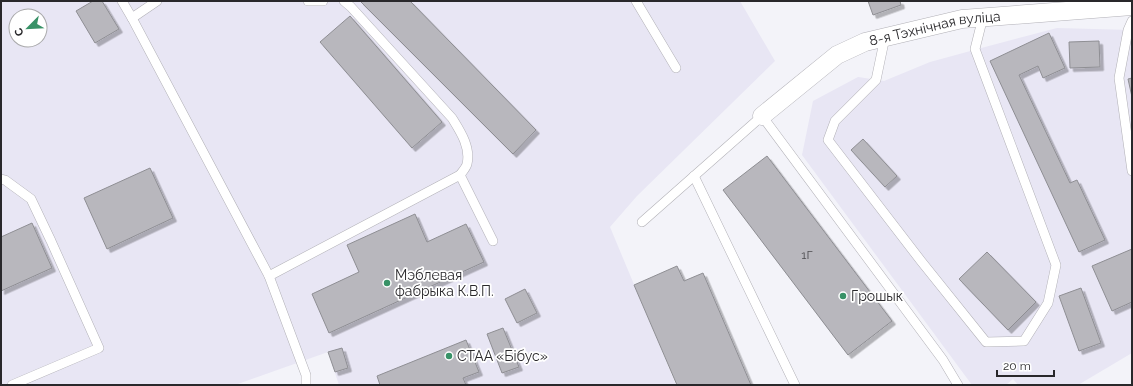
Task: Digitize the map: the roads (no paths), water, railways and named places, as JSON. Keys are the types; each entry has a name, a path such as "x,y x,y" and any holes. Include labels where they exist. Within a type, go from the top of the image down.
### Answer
{"street":[{"name":"8-я Тэхнічная вуліца","path":"762,116 837,55 864,42 962,19 1132,6"}],"lane":[{"path":"122,1 269,276 306,375 306,385"},
{"path":"132,18 156,1"},
{"path":"308,1 323,1"},
{"path":"269,276 460,175 467,164 467,151 463,136 452,118 344,1"},
{"path":"636,1 676,68"},
{"path":"885,37 876,80 835,121 828,140 921,261 986,342 1024,341 1048,303 1056,265 975,49 983,17"},
{"path":"1132,21 1128,30 1119,78 1132,172"},
{"path":"642,222 762,116 942,360 958,385"},
{"path":"460,175 493,241"},
{"path":"694,176 795,385"},
{"path":"1,179 5,180 31,199 99,348 12,385"}],"place":[{"name":"Мэблевая фабрыка К.В.П.","path":"387,283"},
{"name":"Грошык","path":"843,296"},
{"name":"СТАА «Бібус»","path":"449,356"}]}
